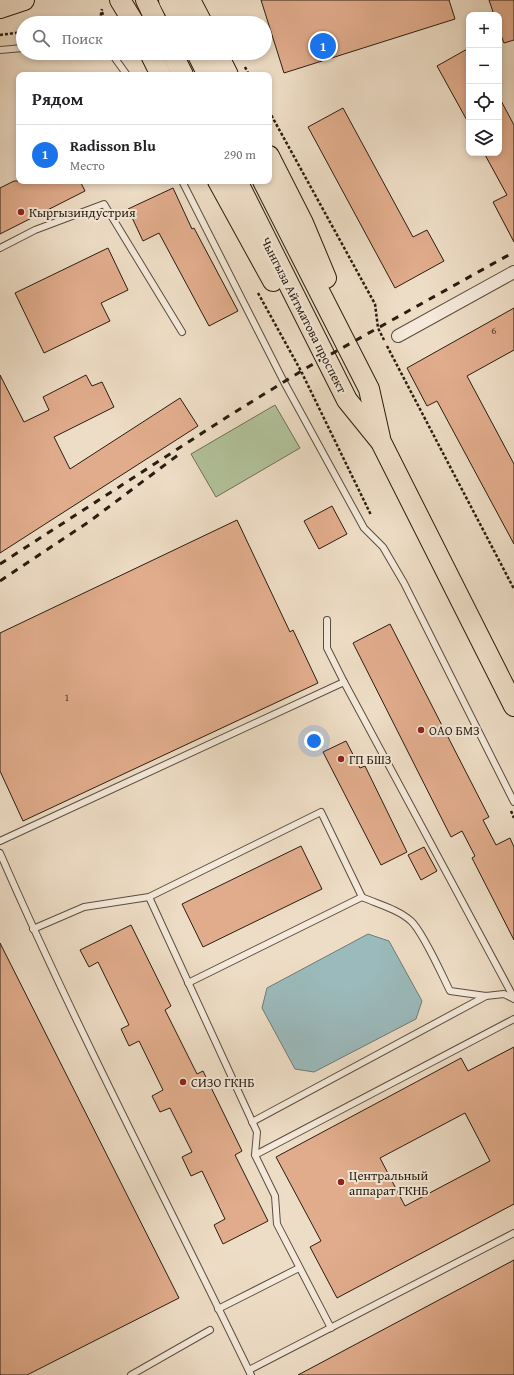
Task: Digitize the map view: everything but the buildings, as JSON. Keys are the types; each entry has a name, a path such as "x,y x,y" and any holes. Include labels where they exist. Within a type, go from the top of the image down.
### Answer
{"main road":[{"path":"0,8 24,0"},
{"path":"120,0 130,16"},
{"path":"146,0 154,16"},
{"path":"169,0 177,16"},
{"path":"190,0 198,16"},
{"path":"154,60 160,72"},
{"path":"176,60 182,72"},
{"path":"200,60 206,72"},
{"path":"220,60 226,72"},
{"path":"272,162 303,223 328,282 336,323"},
{"path":"220,184 286,303 314,334"},
{"name":"Чынгыза Айтматова проспект","path":"239,184 347,400 381,442 514,706"},
{"name":"Чынгыза Айтматова проспект","path":"265,184 369,389 381,442"}],"street":[{"path":"398,336 514,272"}],"lane":[{"path":"0,50 16,49"},
{"path":"116,60 126,72"},
{"path":"184,184 284,382 364,528 383,547 414,602 514,802"},
{"path":"0,248 35,230 104,204 182,332"},
{"path":"327,620 327,648 514,998"},
{"path":"0,840 344,682"},
{"path":"33,929 84,907 149,897 320,812 362,897 401,914 412,922 450,991 486,996 504,994 514,998"},
{"path":"0,853 33,929 250,1373 331,1328 514,1233"},
{"path":"149,897 257,1132 255,1156 275,1196 277,1224 331,1328"},
{"path":"188,983 362,897"},
{"path":"252,1122 486,996"},
{"path":"255,1156 514,1019"},
{"path":"218,1309 299,1268"},
{"path":"130,1375 210,1330"}],"path":[{"path":"101,16 102,9 104,16"},
{"path":"0,35 16,33"}],"green space":[{"path":"275,405 300,448 216,497 191,454"}],"water":[{"path":"368,934 389,941 422,1001 416,1019 314,1072 295,1069 262,1008 267,988"}],"railway":[{"path":"0,564 227,417 308,367 514,252"},
{"path":"0,581 90,521 178,455"}],"place":[{"name":"Radisson Blu","path":"323,46"},
{"name":"Кыргызиндустрия","path":"21,212"},
{"name":"ОАО БМЗ","path":"421,730"},
{"name":"ГП БШЗ","path":"341,759"},
{"name":"СИЗО ГКНБ","path":"183,1082"},
{"name":"Центральный аппарат ГКНБ","path":"341,1182"}]}
